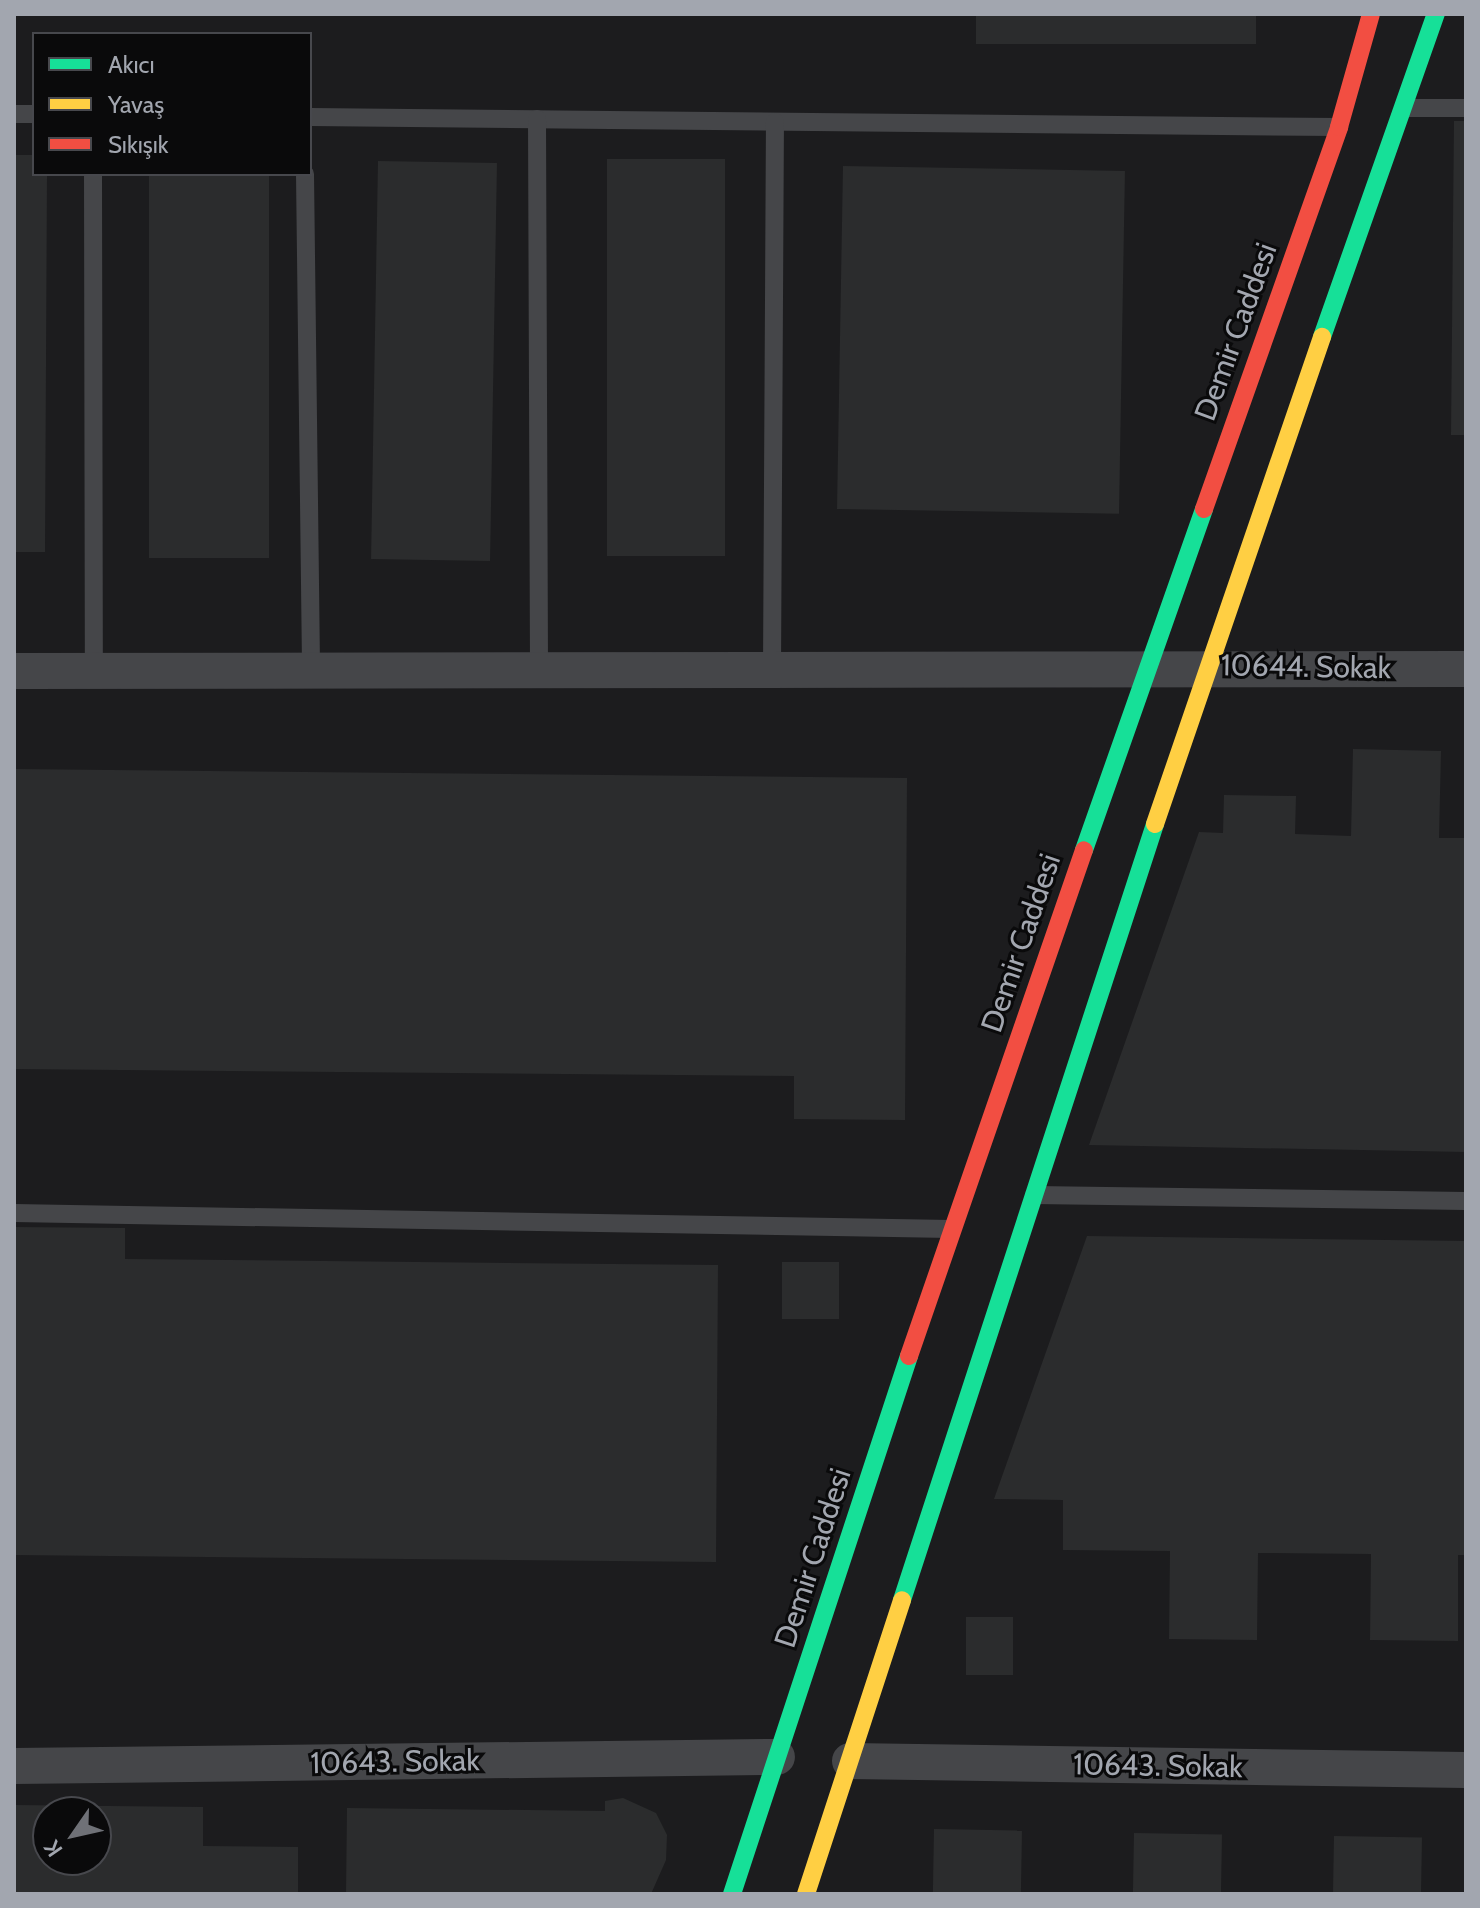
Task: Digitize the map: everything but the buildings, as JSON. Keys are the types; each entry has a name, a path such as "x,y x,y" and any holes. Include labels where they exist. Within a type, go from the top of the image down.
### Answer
{"street":[{"name":"Demir Caddesi","path":"732,1894 951,1229 1146,667 1339,127 1371,14"},
{"path":"806,1894 1206,666 1436,14"},
{"name":"10644. Sokak","path":"14,671 1206,666 1466,669"},
{"name":"10643. Sokak","path":"14,1766 777,1757"},
{"name":"10643. Sokak","path":"850,1761 1466,1770"}],"lane":[{"path":"1405,108 1466,108"},
{"path":"312,117 1339,127"},
{"path":"537,119 539,668"},
{"path":"772,669 775,122"},
{"path":"93,176 94,671"},
{"path":"305,176 311,670"},
{"path":"1034,1195 1466,1201"},
{"path":"14,1213 951,1229"}],"shaded area":[{"path":"14,14 1466,14 1466,1894 14,1894"}],"traffic: fast":[{"path":"1322,337 1436,14"},
{"path":"1084,850 1204,509"},
{"path":"902,1600 1155,824"},
{"path":"732,1894 909,1356"}],"traffic: slow":[{"path":"1155,824 1322,337"},
{"path":"806,1894 902,1600"}],"traffic: jam":[{"path":"1204,509 1339,127 1371,14"},
{"path":"909,1356 1084,850"}]}
